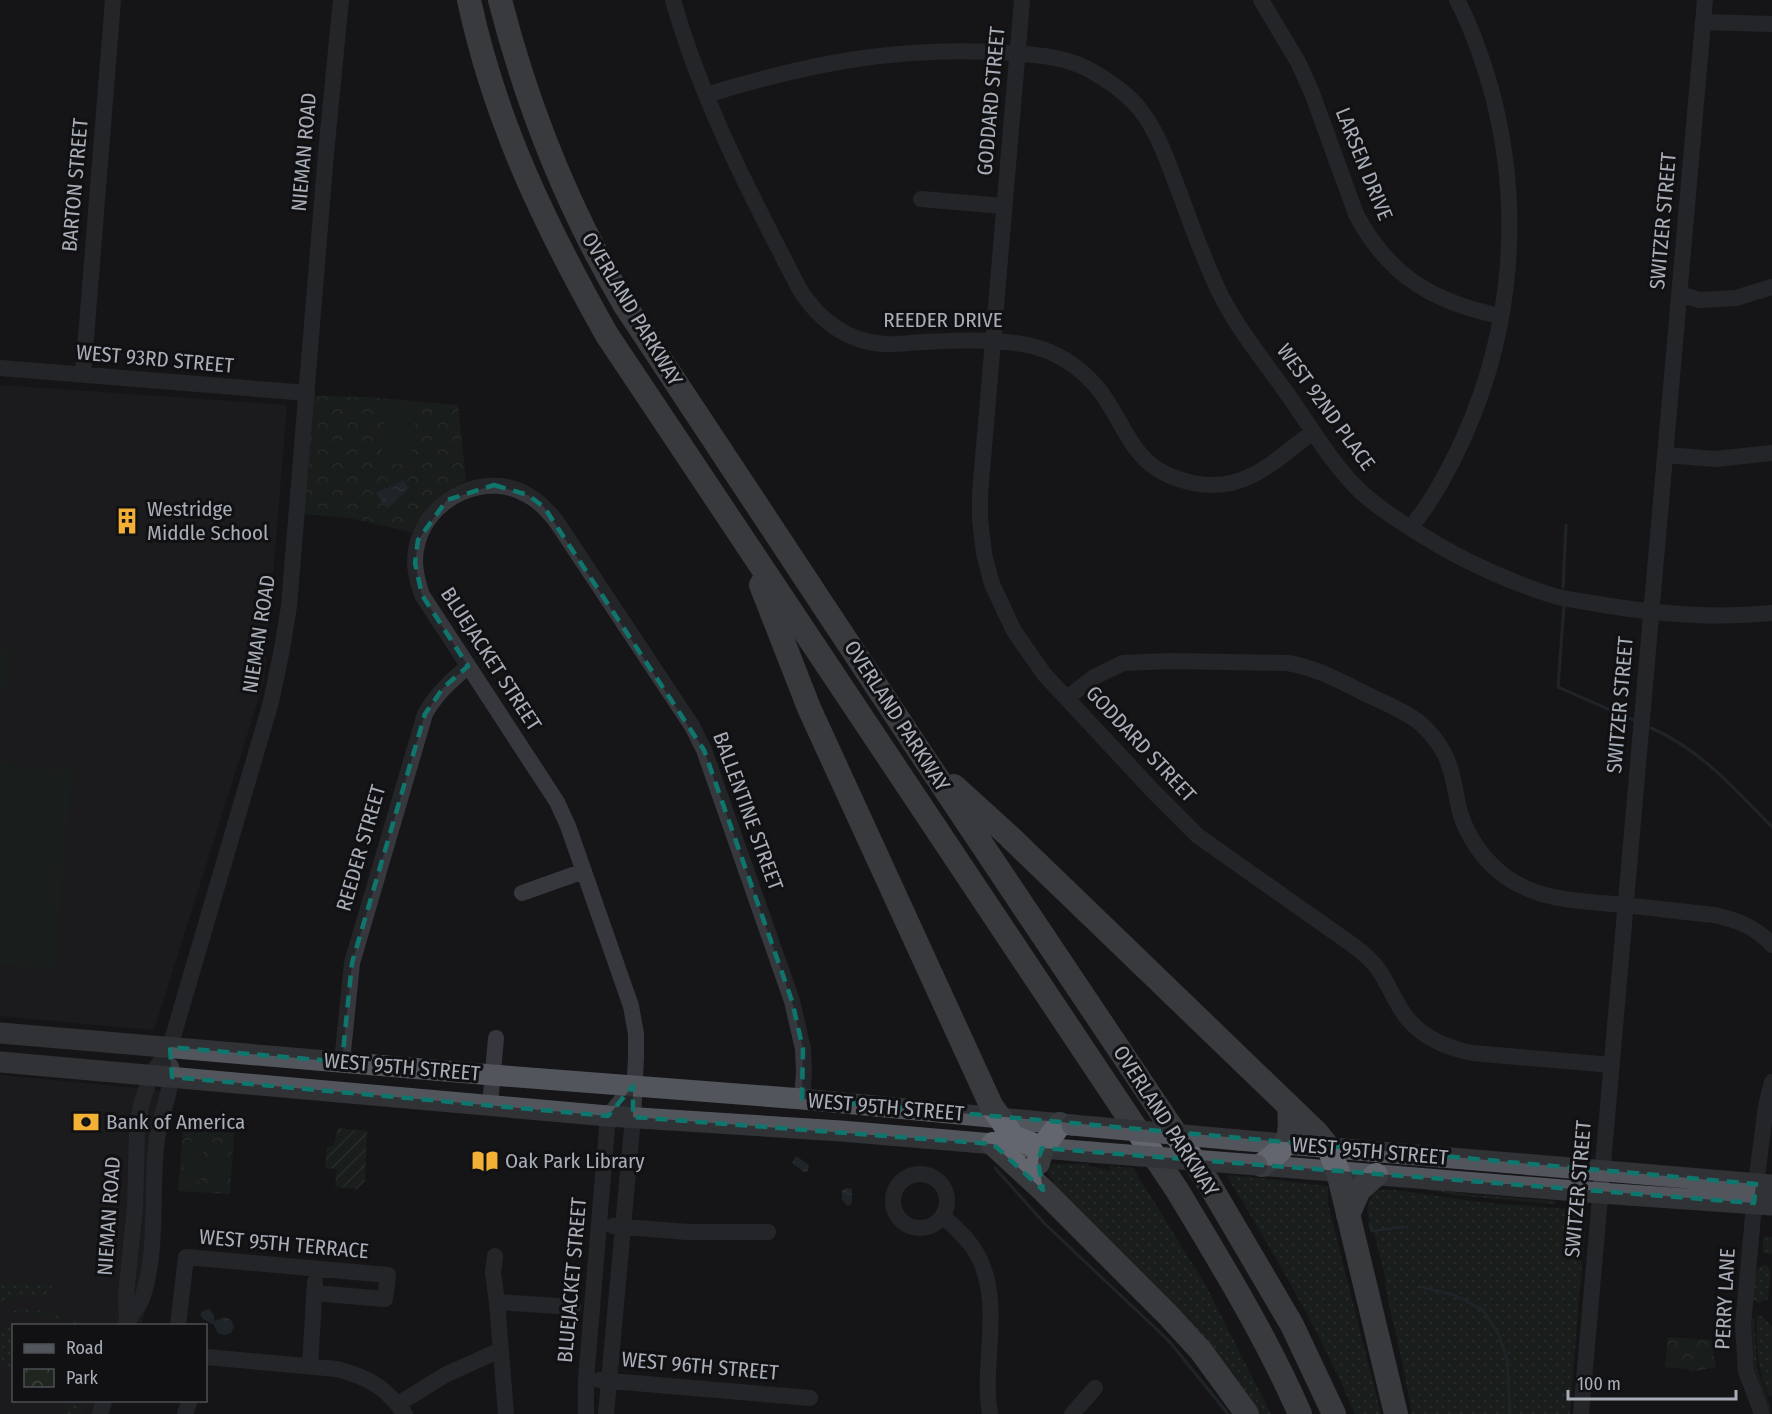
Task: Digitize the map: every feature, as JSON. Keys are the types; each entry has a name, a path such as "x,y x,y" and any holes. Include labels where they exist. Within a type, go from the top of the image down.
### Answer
{"highway":[{"name":"OVERLAND PARKWAY","path":"469,0 503,122 550,229 607,335 1177,1190 1271,1352 1300,1414"},
{"name":"OVERLAND PARKWAY","path":"500,0 521,76 546,145 601,264 663,364 1208,1182 1292,1325 1334,1414"},
{"path":"744,541 809,708 998,1117 1013,1137 1042,1148"},
{"path":"926,761 1010,837 1317,1133 1329,1148 1338,1172 1396,1414"},
{"path":"1259,1165 1276,1155 1287,1143 1291,1130 1289,1106"},
{"path":"1043,1190 1039,1169 1042,1148 1066,1124"},
{"path":"993,1144 1043,1190 1168,1315 1201,1351 1247,1414"},
{"path":"1348,1215 1359,1190 1376,1175"}],"main road":[{"name":"WEST 95TH STREET","path":"0,1032 492,1076 802,1099 1602,1171 1763,1194"},
{"name":"WEST 95TH STREET","path":"0,1062 608,1116 993,1144 1600,1193 1763,1194"}],"street":[{"name":"BARTON STREET","path":"83,375 113,0"},
{"name":"NIEMAN ROAD","path":"126,1324 126,1294 135,1208 136,1131 141,1105 151,1075 170,1047 270,702 281,656 289,606 324,173 341,0"},
{"name":"REEDER DRIVE","path":"673,0 689,50 728,147 800,290 807,303 846,335 882,344 941,341 993,342 1030,346 1053,353 1072,364 1100,391 1139,454 1160,471 1191,483 1220,485 1246,479 1271,465 1312,432"},
{"name":"GODDARD STREET","path":"1022,0 980,494 984,554 992,584 1014,632 1034,662 1066,698 1198,836 1372,961 1407,1018 1420,1031 1455,1049 1472,1053 1612,1065"},
{"name":"LARSEN DRIVE","path":"1261,0 1298,62 1316,104 1356,214 1379,250 1398,271 1433,294 1453,304 1501,316"},
{"name":"SWITZER STREET","path":"1581,1414 1705,0"},
{"path":"1410,528 1419,518 1453,462 1473,418 1494,353 1506,293 1509,257 1509,195 1498,116 1484,66 1461,1"},
{"path":"1703,22 1772,24"},
{"name":"WEST 92ND PLACE","path":"706,95 772,75 848,59 924,51 1041,55 1065,60 1092,71 1126,95 1143,113 1155,131 1217,289 1240,327 1312,432 1354,485 1369,499 1410,528 1473,564 1554,596 1651,612 1714,616 1772,613"},
{"name":"GODDARD STREET","path":"921,199 1004,206"},
{"path":"1680,294 1699,300 1718,299 1750,295 1772,287"},
{"name":"WEST 93RD STREET","path":"0,368 307,393"},
{"path":"1666,455 1715,459 1772,453"},
{"name":"BALLENTINE STREET","path":"476,487 494,485 511,488 528,495 544,507 556,521 692,726 704,750 792,1001 803,1049 802,1099"},
{"name":"BLUEJACKET STREET","path":"476,487 447,500 435,510 425,524 418,540 415,563 417,581 422,595 557,802 584,870 631,1006 636,1034 633,1117 606,1414"},
{"path":"1066,698 1094,677 1123,663 1168,661 1288,663 1307,666 1410,716 1427,730 1438,743 1448,762 1460,813 1469,833 1490,864 1507,878 1547,897 1734,919 1752,927 1772,945"},
{"name":"REEDER STREET","path":"342,1062 352,963 424,714 443,688 468,666"},
{"path":"522,893 584,870"},
{"path":"489,1105 496,1038"},
{"name":"NIEMAN ROAD","path":"126,1324 143,1297 147,1275 154,1218 157,1136 172,1077 170,1047"},
{"name":"PERRY LANE","path":"1762,1414 1746,1371 1743,1341 1763,1194 1766,1106 1772,1082"},
{"path":"608,1116 633,1086"},
{"name":"BLUEJACKET STREET","path":"586,1414 586,1379 608,1116"},
{"path":"943,1216 976,1252 985,1270 989,1286 991,1308 986,1376 990,1414"},
{"path":"599,1225 688,1232 768,1232"},
{"path":"495,1256 493,1273 506,1414"},
{"name":"WEST 95TH TERRACE","path":"178,1324 186,1257 388,1275 385,1299 314,1293"},
{"path":"310,1366 316,1270"},
{"path":"497,1302 573,1307"},
{"path":"207,1358 310,1366 357,1374 380,1386 401,1409 445,1375 500,1350"},
{"name":"WEST 96TH STREET","path":"586,1379 810,1398"},
{"path":"1072,1414 1095,1388"}],"highlighted area":[{"path":"494,485 528,495 544,507 704,750 792,1001 803,1049 802,1099 1756,1184 1754,1203 1042,1148 1038,1161 1043,1190 993,1144 633,1117 633,1086 608,1116 172,1077 170,1047 342,1062 352,963 425,714 443,688 468,666 422,595 415,563 418,540 447,500"}],"shaded area":[{"path":"0,385 287,405 264,681 154,1030 0,1016"},
{"path":"0,1075 177,1092 162,1147 154,1282 141,1324 12,1324 12,1402 114,1402 109,1414 0,1414"}],"green space":[{"path":"312,396 368,397 458,405 466,481 448,490 434,501 421,515 411,532 349,518 302,514"},
{"path":"386,401 416,403 411,465 381,462"},
{"path":"0,651 10,651 6,691 0,691"},
{"path":"0,764 72,770 54,969 0,965"},
{"path":"338,1128 367,1131 365,1181 357,1189 335,1187 337,1169 325,1168 327,1147 334,1145"},
{"path":"183,1129 234,1133 230,1194 178,1191"},
{"path":"186,1141 204,1142 201,1182 183,1180"},
{"path":"211,1142 229,1144 226,1183 208,1182"},
{"path":"1089,1164 1089,1166 1111,1171 1110,1166 1133,1168 1205,1284 1271,1414 1254,1414 1061,1195 1046,1170 1045,1165"},
{"path":"1226,1175 1328,1186 1328,1204 1381,1414 1355,1414 1311,1322"},
{"path":"1407,1186 1467,1194 1556,1201 1555,1204 1454,1195"},
{"path":"1377,1190 1395,1190 1479,1202 1569,1209 1570,1212 1572,1210 1584,1211 1586,1217 1583,1255 1579,1257 1582,1263 1570,1414 1412,1414 1386,1291 1385,1276 1374,1233 1407,1228 1404,1226 1371,1228 1368,1204"},
{"path":"1763,1237 1772,1237 1772,1254 1763,1253"},
{"path":"1767,1265 1771,1272 1768,1299 1759,1303 1753,1299 1756,1269"},
{"path":"0,1282 52,1286 45,1296 18,1297 0,1301"},
{"path":"23,1309 37,1310 86,1324 66,1322 36,1314 13,1314 0,1317 0,1314"},
{"path":"1757,1316 1761,1316 1772,1326 1772,1396 1769,1397 1758,1357"},
{"path":"1754,1317 1757,1368 1772,1411 1768,1409 1763,1397 1754,1366 1751,1320"},
{"path":"12,1327 12,1370 0,1359 0,1330"},
{"path":"1668,1337 1711,1340 1716,1367 1690,1372 1688,1369 1665,1367"},
{"path":"66,1402 84,1402 80,1414 62,1414"}],"water":[{"path":"403,480 409,488 387,509 376,493"},
{"path":"796,1156 809,1165 808,1171 804,1172 792,1163"},
{"path":"852,1189 852,1203 848,1206 842,1200 842,1190"},
{"path":"209,1309 214,1315 214,1321 226,1317 232,1321 234,1327 231,1333 225,1335 218,1333 214,1325 203,1319 200,1314"}],"waterway":[{"path":"1563,587 1566,525"},
{"path":"1564,605 1558,687 1633,720"},
{"path":"1651,728 1685,747 1716,771 1772,827"},
{"path":"995,1168 1045,1224 1169,1341 1228,1414"},
{"path":"1370,1224 1372,1231 1404,1227"},
{"path":"1422,1287 1454,1295 1483,1310 1498,1333 1507,1359 1510,1414"}],"place":[{"name":"Westridge Middle School","path":"127,521"},
{"name":"Bank of America","path":"86,1122"},
{"name":"Oak Park Library","path":"485,1161"}]}
